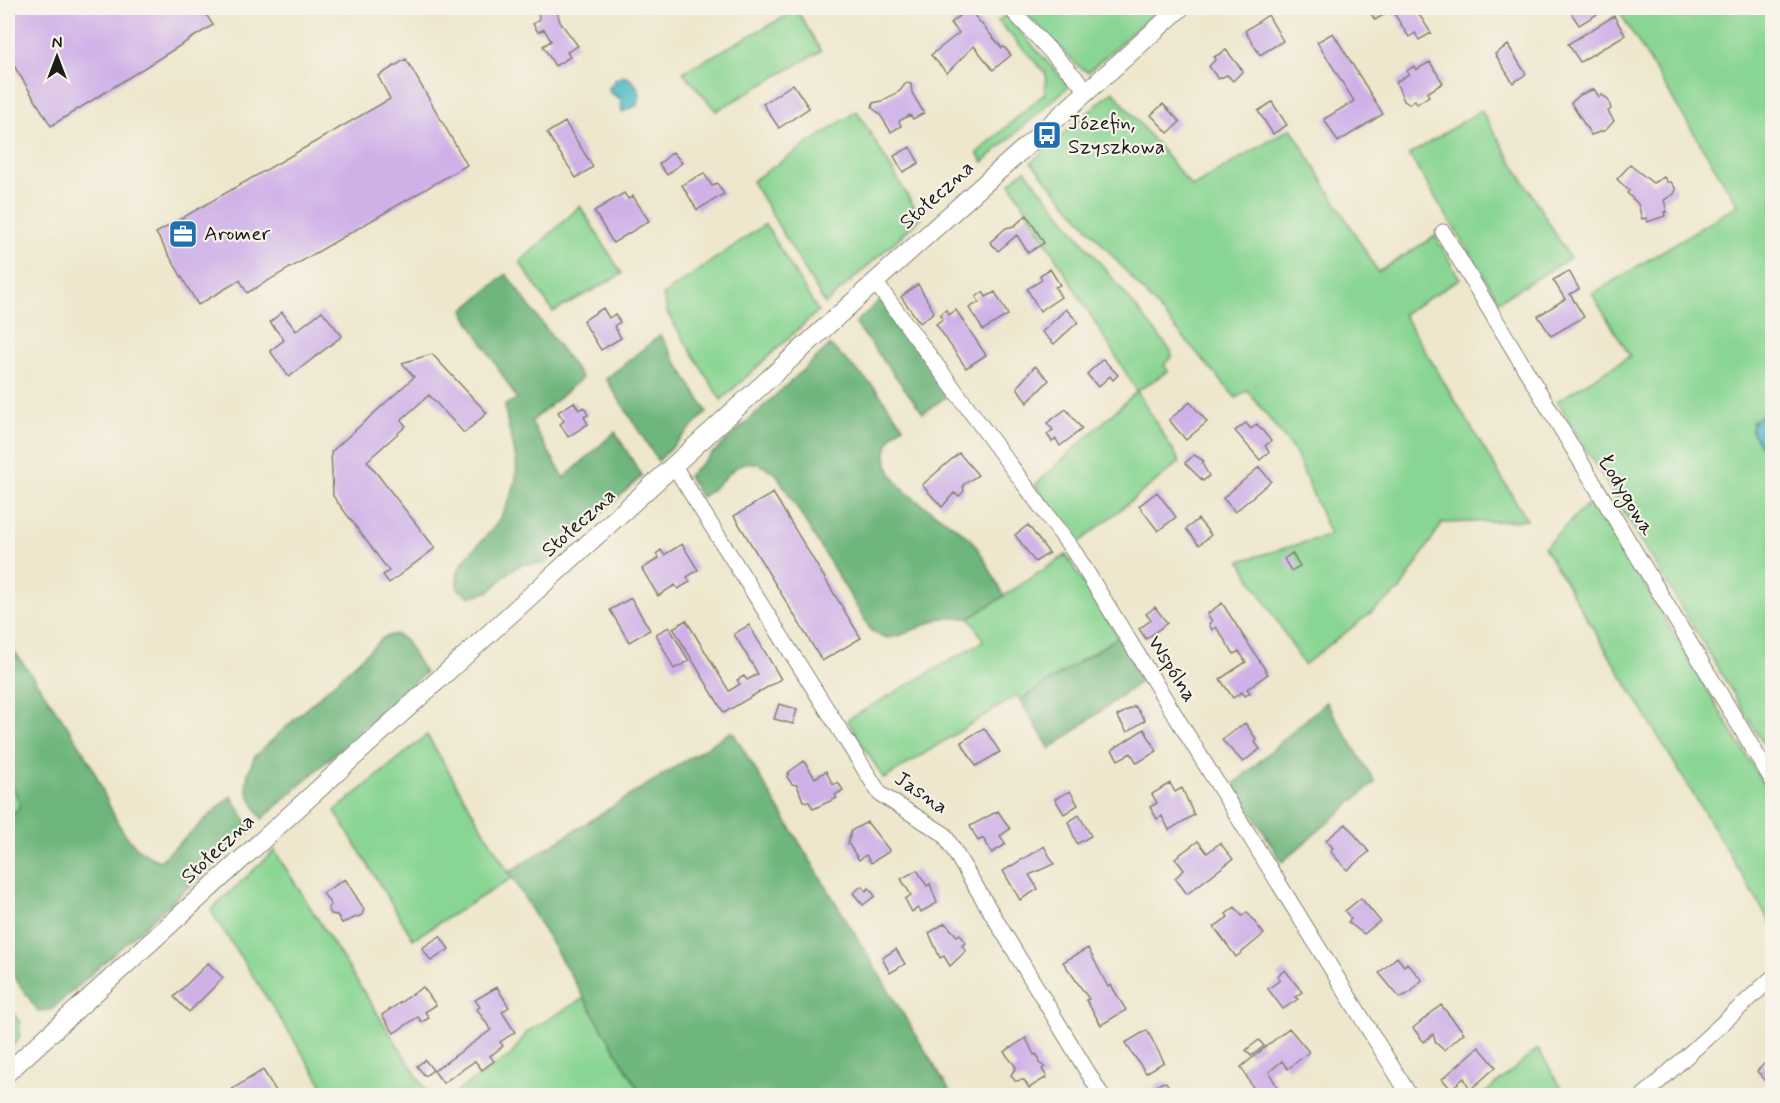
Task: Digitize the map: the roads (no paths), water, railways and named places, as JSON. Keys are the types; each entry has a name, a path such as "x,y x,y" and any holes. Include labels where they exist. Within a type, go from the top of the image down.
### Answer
{"street":[{"path":"1010,8 1087,90"},
{"name":"Stołeczna","path":"8,1072 874,282 1180,8"},
{"name":"Łodygowa","path":"1443,232 1773,780"},
{"name":"Wspólna","path":"874,282 1075,553 1410,1095"},
{"name":"Jasna","path":"674,466 880,794 944,834 1102,1095"},
{"path":"1643,1095 1773,978"}],"water":[{"path":"624,76 635,84 640,96 638,105 622,112 621,99 610,93 609,88 616,79"},
{"path":"1772,408 1772,464 1752,432 1752,428 1758,418"}],"place":[{"name":"Józefin, Szyszkowa","path":"1047,135"},
{"name":"Aromer","path":"183,234"}]}
